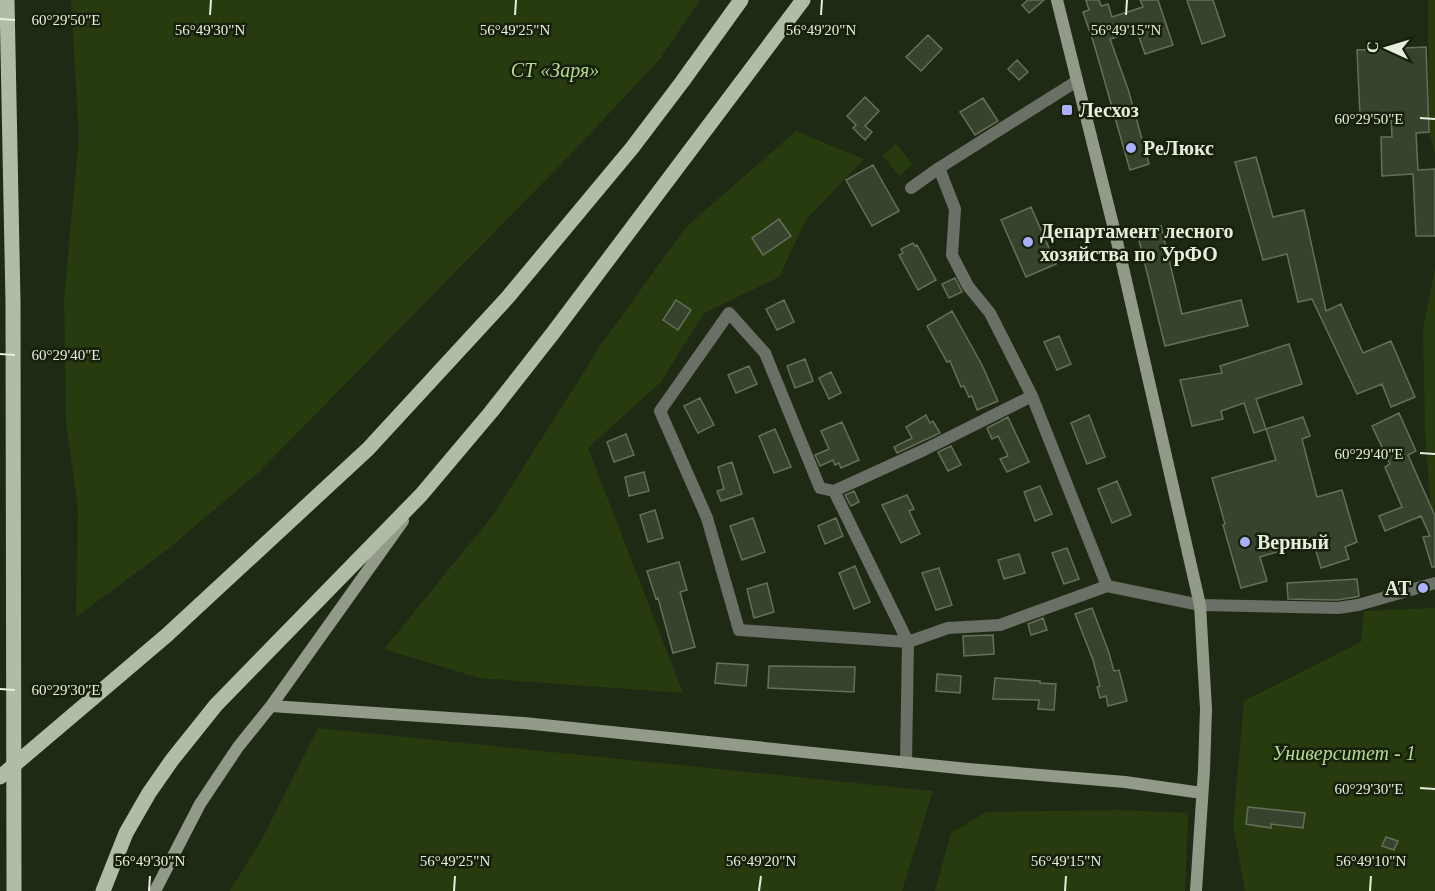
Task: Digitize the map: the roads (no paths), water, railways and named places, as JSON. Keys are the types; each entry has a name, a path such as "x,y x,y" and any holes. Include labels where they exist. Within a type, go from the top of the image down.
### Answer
{"main road":[{"path":"8,0 13,302 14,891"},
{"path":"0,777 167,635 384,432 508,297 675,92 741,0"},
{"path":"103,891 126,833 148,793 216,705 422,495 553,333 803,0"}],"street":[{"path":"1057,0 1119,249 1200,605 1206,709 1196,891"},
{"path":"911,188 1077,81"},
{"path":"939,168 955,209 952,255 968,285 990,314 1032,396 1107,586"},
{"path":"1032,396 924,450 834,491 820,488 765,353 729,313 660,411 707,518 739,630 908,642 948,628 1000,625 1107,586 1200,605 1338,608 1435,583"},
{"path":"834,491 908,642 906,762"},
{"path":"155,891 200,804 238,747 272,706 422,495"},
{"path":"1420,587 1435,590"},
{"path":"272,706 524,723 1125,782 1202,792"}],"place":[{"name":"Лесхоз","path":"1067,110"},
{"name":"РеЛюкс","path":"1131,148"},
{"name":"Департамент лесного хозяйства по УрФО","path":"1028,242"},
{"name":"Верный","path":"1245,542"},
{"name":"AT","path":"1423,588"}],"park label":[{"name":"СТ «Заря»","path":"555,70"},
{"name":"Университет - 1","path":"1344,753"}]}
